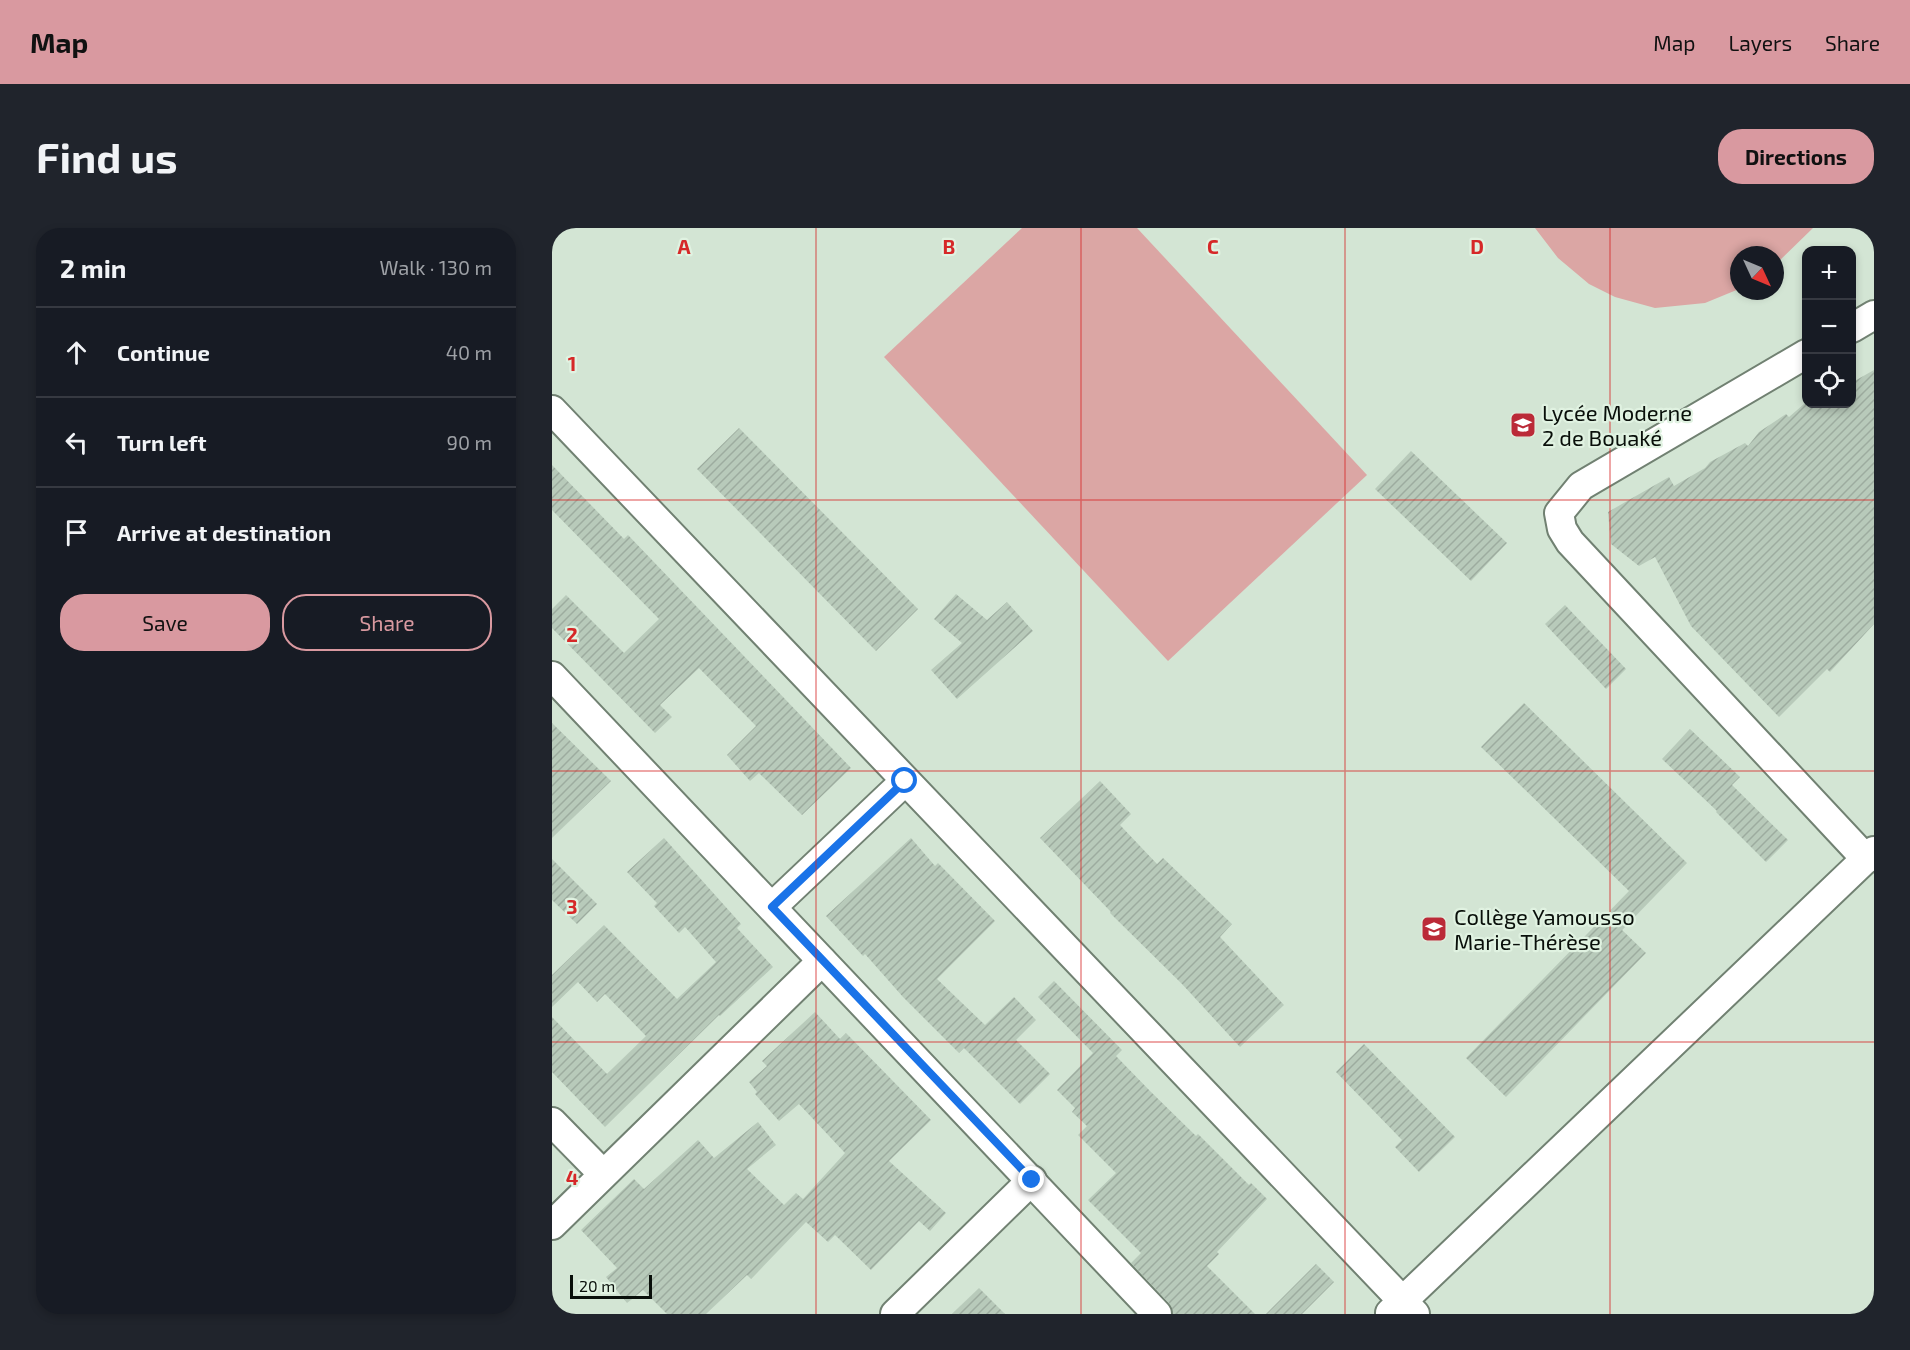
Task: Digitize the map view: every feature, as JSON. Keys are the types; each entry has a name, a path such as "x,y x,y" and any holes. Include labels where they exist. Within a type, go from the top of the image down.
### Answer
{"street":[{"path":"1856,325 1874,315"},
{"path":"552,410 905,781 1402,1310 1870,855 1570,542 1562,529 1559,513 1581,486 1802,356"},
{"path":"552,676 1157,1314"},
{"path":"772,907 905,781"},
{"path":"552,1225 822,961"},
{"path":"552,1122 603,1174"},
{"path":"895,1314 1032,1180"}],"shaded area":[{"path":"1022,228 1137,228 1367,475 1168,661 884,357"},
{"path":"1535,228 1813,228 1784,256 1784,246 1730,246 1730,293 1705,303 1655,308 1615,297 1589,284 1558,258"}],"building":[{"path":"1874,370 1874,624 1830,672 1827,669 1779,717 1691,626 1655,557 1639,566 1611,544 1608,512 1669,477 1674,486 1705,468 1710,462 1745,443 1748,446 1759,432 1786,414 1789,417 1802,406 1802,408 1856,408 1856,380"},
{"path":"739,428 918,609 876,651 697,469"},
{"path":"1411,451 1507,543 1471,581 1375,489"},
{"path":"552,465 624,539 628,535 851,768 802,815 759,773 750,781 727,755 756,726 699,668 660,705 672,717 655,733 552,628 552,609 566,595 624,653 659,619 552,510"},
{"path":"956,594 987,620 1007,602 1033,631 957,699 931,670 962,643 934,619"},
{"path":"1565,605 1626,669 1606,689 1545,624"},
{"path":"1524,703 1687,863 1622,930 1646,953 1506,1097 1466,1058 1629,891 1481,747"},
{"path":"552,723 611,781 552,838"},
{"path":"1690,729 1740,777 1732,785 1788,840 1766,862 1662,759"},
{"path":"1100,781 1131,814 1120,825 1157,864 1163,858 1232,924 1220,937 1284,1005 1240,1047 1040,838"},
{"path":"664,838 741,924 737,928 773,967 719,1015 605,1127 552,1072 552,1017 607,1074 646,1036 605,994 597,1002 578,982 552,1007 552,975 604,925 677,999 716,962 685,927 679,933 654,906 657,903 627,872"},
{"path":"911,838 935,866 938,863 995,921 937,979 985,1025 1014,997 1036,1020 1016,1040 1050,1074 1020,1104 964,1048 959,1053 826,916"},
{"path":"552,859 597,904 577,924 552,900"},
{"path":"1054,981 1122,1050 1116,1056 1150,1091 1196,1136 1198,1134 1249,1185 1251,1183 1267,1199 1217,1252 1219,1254 1207,1266 1255,1314 1173,1314 1169,1303 1131,1263 1141,1253 1088,1200 1116,1173 1078,1135 1087,1126 1072,1112 1075,1108 1057,1090 1093,1053 1038,997"},
{"path":"815,1012 840,1039 846,1033 931,1120 889,1161 946,1213 930,1231 919,1221 871,1270 835,1235 828,1242 806,1222 751,1279 747,1275 706,1314 667,1314 643,1290 627,1303 606,1277 617,1268 581,1230 634,1179 644,1189 698,1140 714,1158 758,1122 776,1145 747,1169 784,1205 796,1193 803,1199 845,1153 799,1104 779,1121 755,1094 757,1092 749,1082 767,1066 762,1061"},
{"path":"1364,1044 1455,1137 1419,1172 1395,1147 1402,1140 1336,1072"},
{"path":"1316,1264 1334,1282 1302,1314 1266,1314"},
{"path":"979,1288 1005,1314 952,1314"}],"place":[{"name":"Lycée Moderne 2 de Bouaké","path":"1523,425"},
{"name":"Collège Yamousso Marie-Thérèse","path":"1434,929"}],"route":[{"path":"905,781 772,907 1032,1180"}]}
